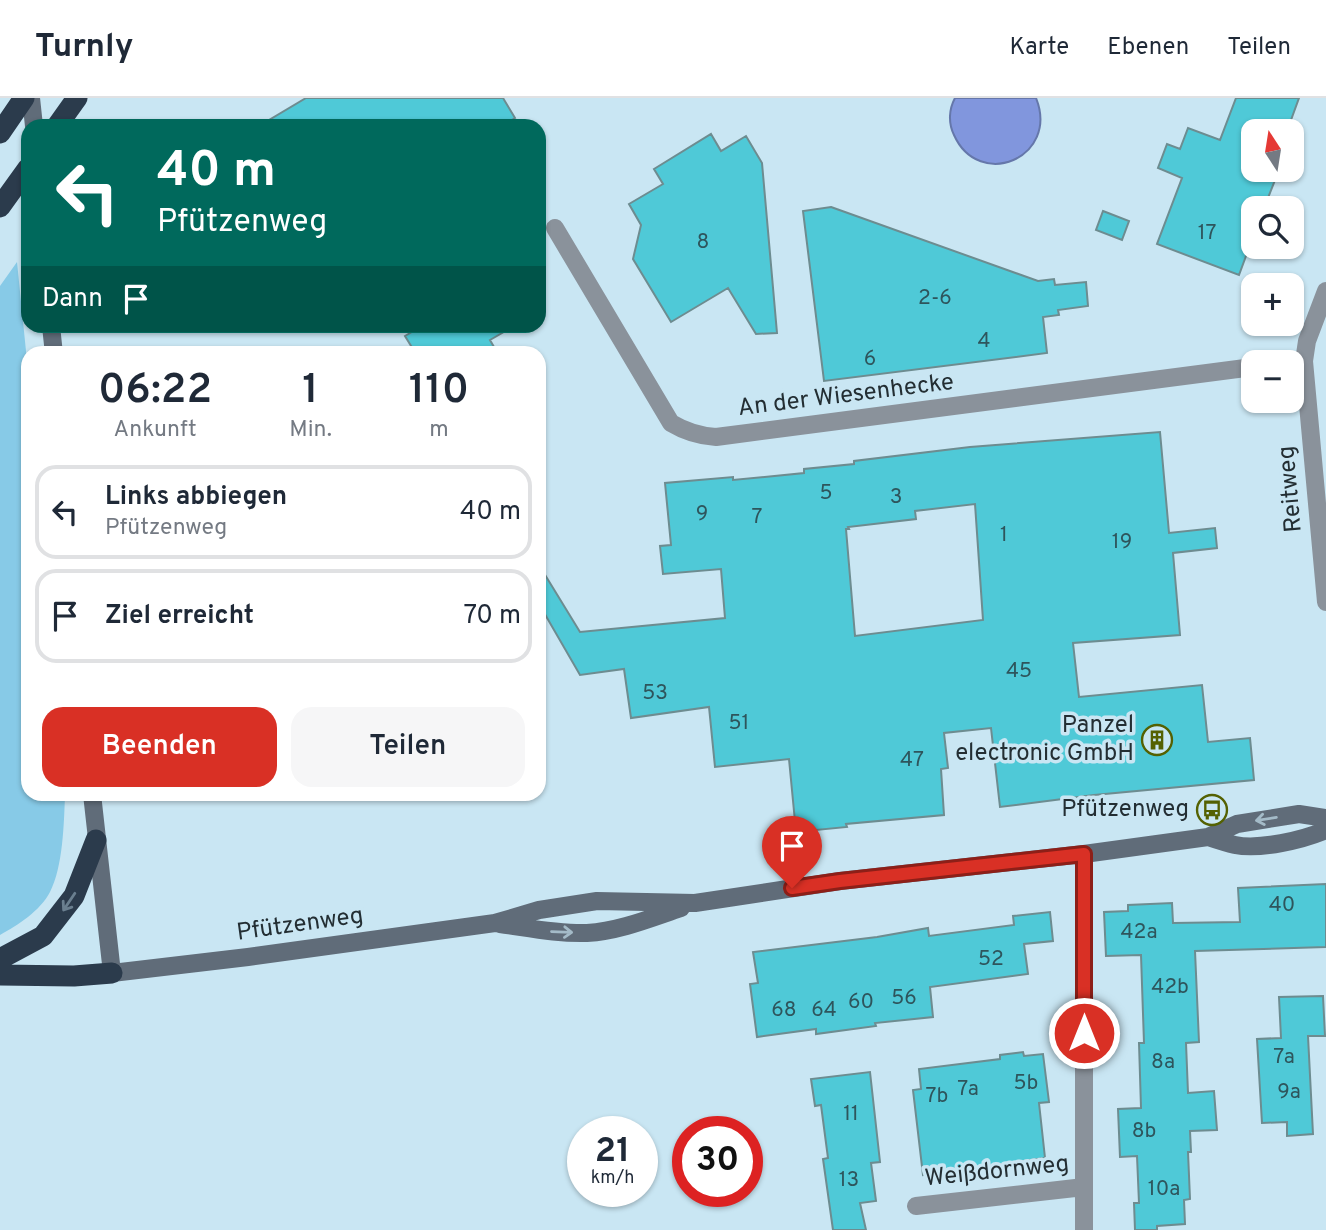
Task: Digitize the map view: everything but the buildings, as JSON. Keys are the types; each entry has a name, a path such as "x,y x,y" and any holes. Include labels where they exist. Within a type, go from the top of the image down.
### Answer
{"highway":[{"path":"0,133 24,98"},
{"path":"62,119 77,98"},
{"path":"0,207 21,178"},
{"path":"0,959 43,936 74,896 96,839"},
{"path":"0,975 74,976 112,973"}],"street":[{"path":"32,98 34,119"},
{"name":"An der Wiesenhecke","path":"555,228 671,423 699,436 716,437 1241,369"},
{"name":"Reitweg","path":"1303,350 1326,291"},
{"name":"Reitweg","path":"1304,413 1326,602"},
{"path":"93,801 112,973"},
{"name":"Pfützenweg","path":"112,973 495,923 539,910 597,901 695,903 840,881 1084,854 1208,837 1237,824 1299,814 1326,818"},
{"name":"Pfützenweg","path":"1208,837 1237,845 1257,846 1308,838 1326,830"},
{"name":"Weißdornweg","path":"1084,854 1084,1230"},
{"name":"Pfützenweg","path":"495,923 548,931 588,933 626,926 695,903"},
{"name":"Weißdornweg","path":"916,1206 1084,1187"}],"shaded area":[{"path":"955,98 1036,98 1040,119 1037,137 1027,151 1013,160 997,164 981,161 966,152 954,135 950,116"},
{"path":"17,262 21,333 24,333 25,346 21,346 21,801 65,801 60,858 50,892 35,911 0,935 0,286"}],"place":[{"name":"Panzel electronic GmbH","path":"1157,740"},
{"name":"Pfützenweg","path":"1212,810"}],"route":[{"path":"792,888 1084,854 1084,1033"}]}
